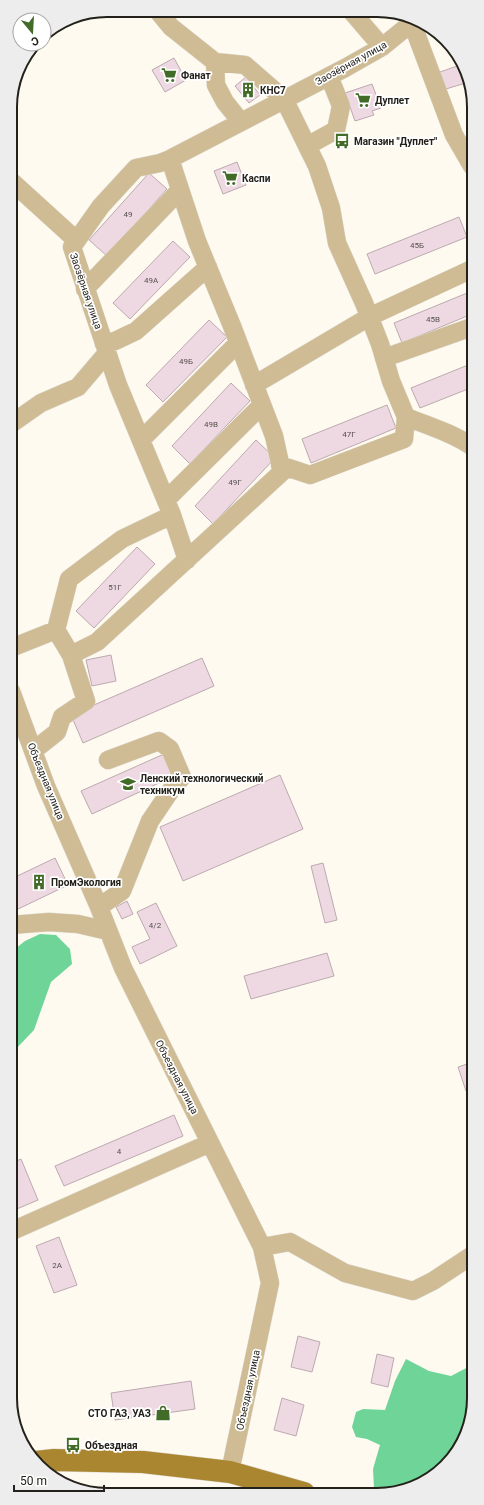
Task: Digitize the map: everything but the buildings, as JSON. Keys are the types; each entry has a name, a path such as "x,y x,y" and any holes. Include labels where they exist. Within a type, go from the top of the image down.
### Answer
{"main road":[{"path":"42,1461 54,1460 143,1462 230,1472 286,1488"}],"street":[{"path":"163,17 171,27 215,62 246,65 284,98 317,166 331,208 337,243 352,275 384,358 391,381 406,417 404,439 310,475 280,464"},
{"path":"356,17 382,47"},
{"name":"Заозёрная улица","path":"187,560 169,508 118,385 72,248 76,240 101,206 136,168 160,163 170,159 284,98 329,76 382,47 411,24"},
{"path":"414,25 454,135 467,157"},
{"path":"215,62 216,85 225,102 241,122"},
{"path":"307,146 336,130 341,106 329,76"},
{"path":"71,655 97,642 282,472 274,436 197,241 170,159"},
{"path":"17,186 76,240"},
{"path":"86,289 180,190"},
{"path":"17,420 41,403 78,387 105,348 115,340 136,331 208,267"},
{"path":"254,386 369,318 467,271"},
{"path":"384,358 467,329"},
{"path":"141,440 238,343"},
{"path":"33,751 57,732 62,717 86,701 71,655 56,630 69,579 122,539 169,508 262,405"},
{"path":"406,417 437,428 467,443"},
{"path":"17,646 56,630"},
{"name":"Объездная улица","path":"17,707 49,793 123,968 262,1247 270,1283 230,1472"},
{"path":"98,907 122,891 150,821 171,790 182,778 170,749 159,740 108,760"},
{"path":"17,925 49,922 78,924 108,931"},
{"path":"17,1229 210,1143"},
{"path":"262,1247 290,1242 345,1273 413,1291 433,1281 467,1259"}],"green space":[{"path":"40,934 56,935 70,949 72,964 51,982 34,1030 17,1048 17,947 25,941"},
{"path":"406,1359 429,1371 451,1376 467,1368 467,1404 465,1416 455,1443 445,1457 436,1466 417,1479 406,1483 389,1487 374,1488 373,1469 380,1445 367,1439 356,1437 352,1427 356,1412 363,1409 385,1410 395,1381"}],"place":[{"name":"Фанат","path":"169,75"},
{"name":"КНС7","path":"248,90"},
{"name":"Дуплет","path":"363,100"},
{"name":"Магазин \"Дуплет\"","path":"342,141"},
{"name":"Каспи","path":"230,178"},
{"name":"Ленский технологический техникум","path":"128,784"},
{"name":"ПромЭкология","path":"39,882"},
{"name":"СТО ГАЗ, УАЗ","path":"163,1413"},
{"name":"Объездная","path":"73,1445"}]}
